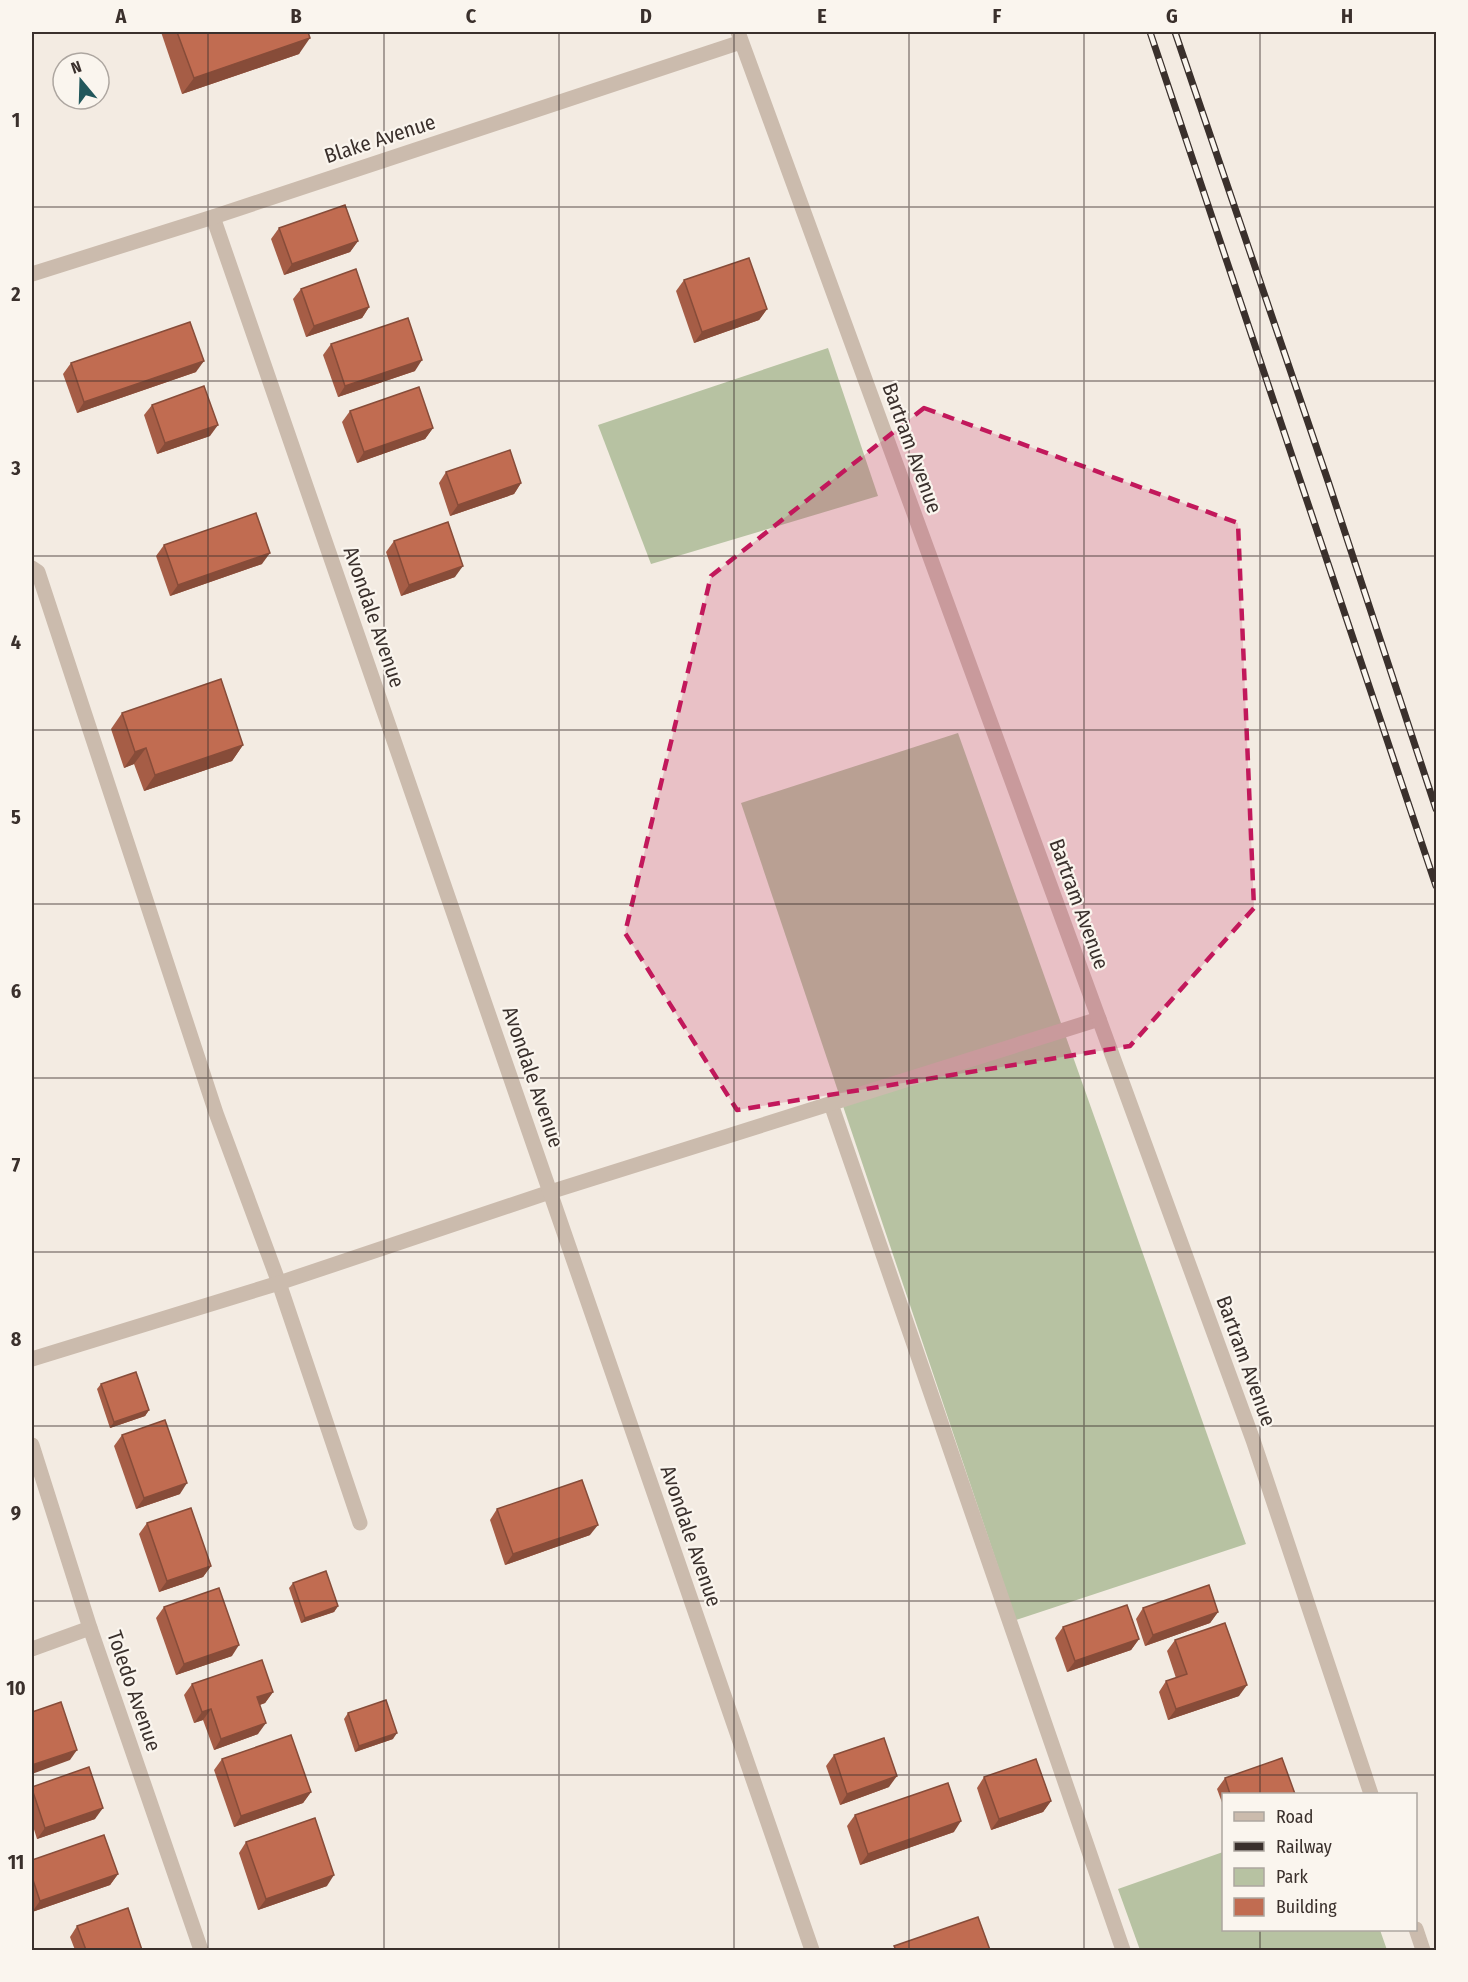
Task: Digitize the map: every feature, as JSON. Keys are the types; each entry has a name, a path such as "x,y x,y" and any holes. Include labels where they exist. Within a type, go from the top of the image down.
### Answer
{"street":[{"name":"Blake Avenue","path":"32,274 213,217 740,37"},
{"name":"Bartram Avenue","path":"740,37 1252,1440 1371,1793"},
{"name":"Avondale Avenue","path":"213,217 812,1950"},
{"path":"32,568 38,572 216,1113 279,1283 360,1523"},
{"path":"32,1359 279,1283 550,1192 1099,1019"},
{"path":"831,1104 1124,1950"},
{"name":"Toledo Avenue","path":"32,1445 90,1628 201,1950"},
{"path":"32,1649 90,1628"},
{"path":"1417,1931 1423,1950"}],"highlighted area":[{"path":"924,408 1238,523 1254,908 1130,1046 737,1110 625,933 711,576"}],"green space":[{"path":"828,348 878,496 651,564 598,425"},
{"path":"958,733 1246,1544 1016,1620 741,803"},
{"path":"1222,1852 1222,1931 1380,1931 1387,1950 1140,1950 1118,1889"}],"building":[{"path":"177,32 308,32 310,38 194,78"},
{"path":"345,205 358,241 292,264 279,228"},
{"path":"749,258 767,309 702,332 684,280"},
{"path":"356,269 369,307 314,326 301,289"},
{"path":"408,318 422,360 345,386 331,344"},
{"path":"190,322 204,361 84,402 71,363"},
{"path":"204,386 218,425 165,443 152,405"},
{"path":"419,387 433,428 364,452 350,411"},
{"path":"510,450 521,483 458,505 446,472"},
{"path":"256,513 270,553 178,585 164,545"},
{"path":"448,522 463,566 409,585 394,541"},
{"path":"221,679 243,745 155,775 146,748 135,752 122,713"},
{"path":"136,1372 149,1410 114,1422 101,1384"},
{"path":"165,1420 187,1483 144,1498 122,1435"},
{"path":"582,1480 598,1525 513,1554 497,1509"},
{"path":"191,1508 211,1566 167,1581 147,1523"},
{"path":"326,1571 338,1606 305,1618 293,1583"},
{"path":"1209,1585 1218,1612 1153,1635 1143,1608"},
{"path":"219,1588 239,1645 184,1664 164,1607"},
{"path":"1127,1605 1139,1639 1075,1661 1063,1627"},
{"path":"1225,1623 1247,1685 1176,1709 1166,1681 1187,1674 1175,1640"},
{"path":"262,1660 273,1692 257,1697 266,1723 221,1739 211,1709 202,1712 192,1684"},
{"path":"386,1700 397,1733 359,1746 348,1713"},
{"path":"61,1702 77,1750 32,1765 32,1712"},
{"path":"291,1735 311,1792 241,1816 222,1759"},
{"path":"884,1738 897,1776 847,1794 834,1755"},
{"path":"1282,1758 1295,1793 1230,1793 1225,1778"},
{"path":"1036,1759 1051,1801 999,1819 984,1777"},
{"path":"89,1767 103,1808 45,1828 32,1787"},
{"path":"948,1783 961,1821 868,1854 855,1815"},
{"path":"315,1818 334,1875 266,1899 246,1842"},
{"path":"104,1835 118,1874 40,1901 32,1877 32,1860"},
{"path":"128,1908 142,1950 86,1950 77,1926"},
{"path":"978,1917 990,1950 896,1950 894,1946"}],"railway":[{"path":"1150,32 1436,886"},
{"path":"1175,32 1328,481 1436,809"}]}
